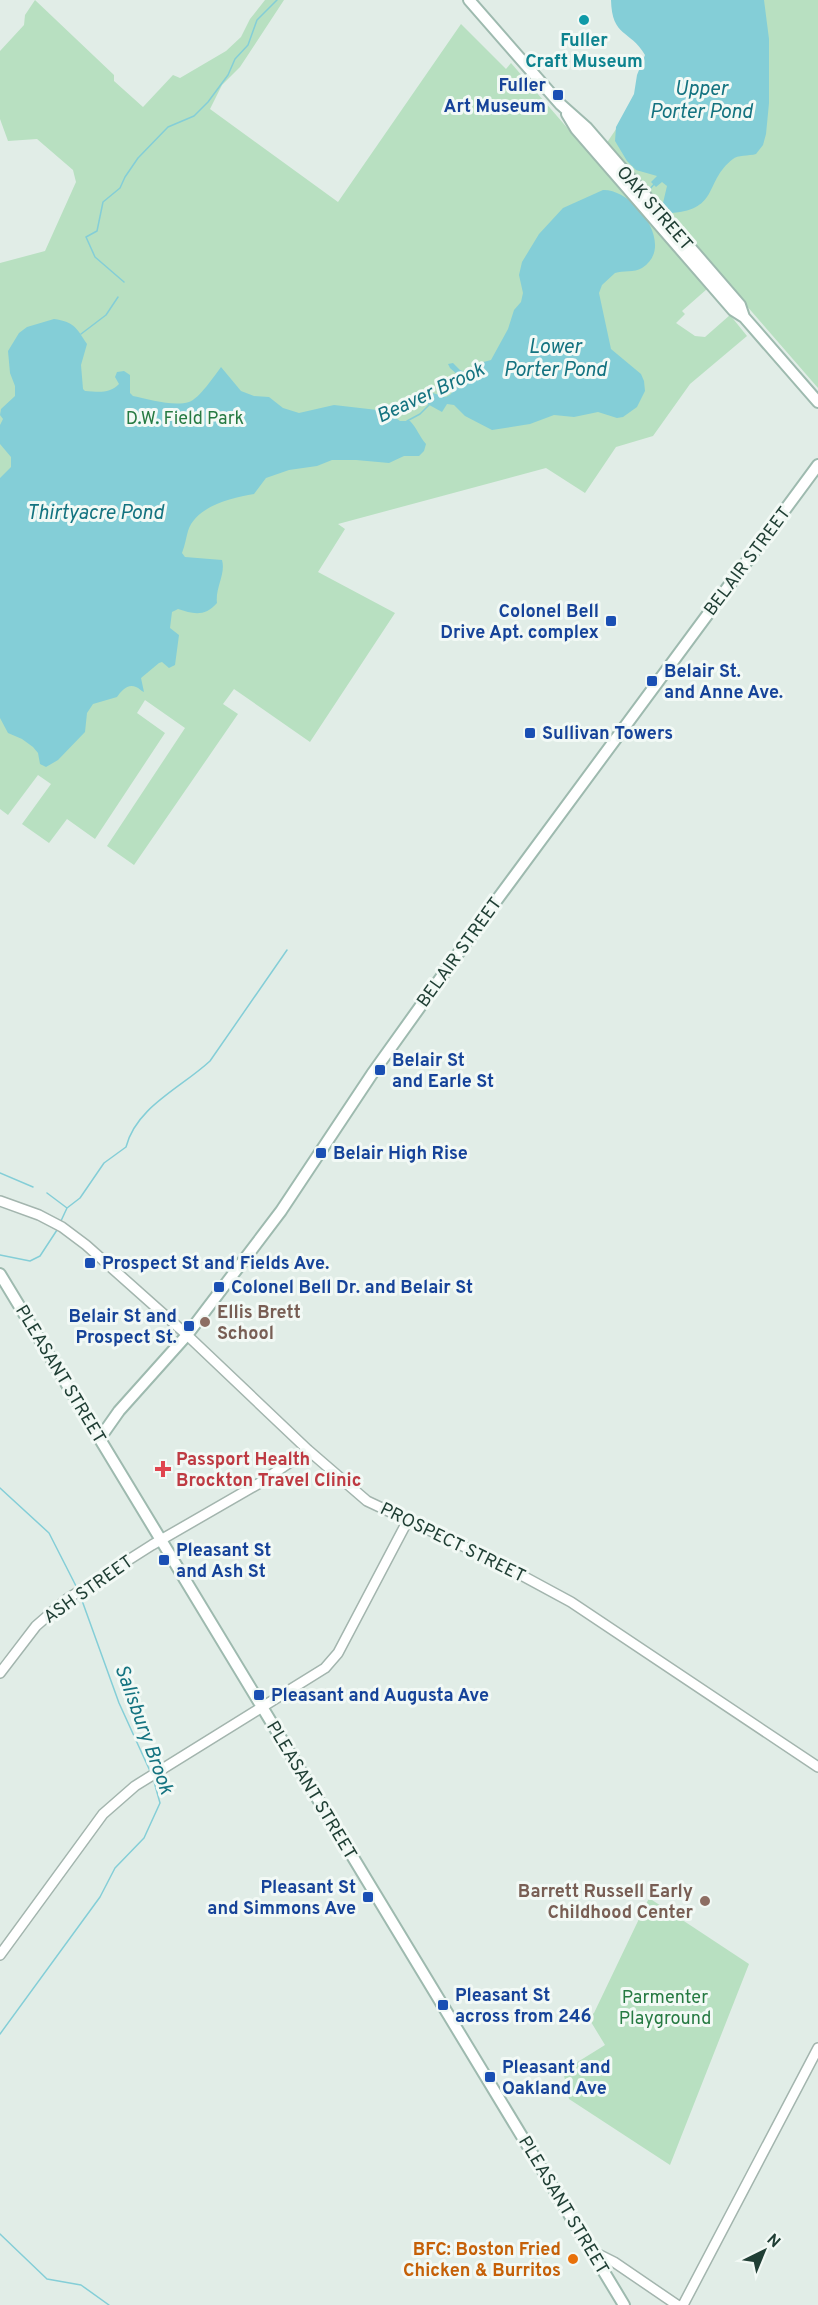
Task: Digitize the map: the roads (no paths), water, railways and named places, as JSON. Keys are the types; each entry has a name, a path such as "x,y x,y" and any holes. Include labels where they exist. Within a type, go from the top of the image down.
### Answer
{"main road":[{"name":"OAK STREET","path":"469,0 560,104 576,129 602,152 699,265 733,310 744,317 818,402"},
{"name":"BELAIR STREET","path":"100,1438 119,1411 187,1335 281,1211 372,1074 498,897 818,465"},
{"name":"PLEASANT STREET","path":"0,1274 624,2305"}],"street":[{"name":"PROSPECT STREET","path":"0,1201 24,1208 60,1226 86,1245 187,1335 308,1450 367,1501 497,1562 571,1602 818,1767"},
{"name":"ASH STREET","path":"0,1673 36,1626 78,1592 258,1484 308,1450"},
{"path":"0,1955 103,1815 135,1786 324,1668 338,1653 408,1520"},
{"path":"683,2305 818,2048"},
{"path":"589,2249 614,2262 677,2305"}],"water":[{"name":"Upper Porter Pond","path":"611,0 764,0 769,39 769,103 763,145 756,154 737,157 724,167 710,193 698,206 672,213 663,203 667,186 662,182 656,187 651,182 657,176 636,170 627,161 615,141 616,127 634,94 637,75 645,55 618,27 612,12"},
{"name":"Lower Porter Pond","path":"603,190 615,192 638,208 653,233 655,246 652,258 639,270 615,273 602,285 599,293 611,349 641,374 644,381 645,391 637,407 623,417 617,418 598,412 574,417 554,415 530,424 492,430 465,416 454,405 447,404 442,412 422,401 426,391 446,397 451,394 460,377 448,364 453,363 465,372 476,364 491,360 508,329 514,310 521,302 523,293 519,275 522,262 539,234 563,208"},
{"name":"Thirtyacre Pond","path":"54,319 74,326 87,344 81,365 85,391 104,392 111,389 119,384 115,377 117,372 124,371 130,375 130,393 133,396 176,404 189,402 197,396 221,367 241,391 254,396 269,397 283,408 299,413 334,405 386,411 400,421 410,421 426,444 419,456 404,456 389,463 332,460 317,466 289,470 266,478 254,494 225,501 198,515 188,531 182,553 185,557 222,560 223,571 217,603 208,611 203,612 194,613 178,609 172,612 170,628 179,635 175,665 169,668 162,662 159,663 141,678 144,692 137,687 130,686 117,697 93,704 87,713 85,732 58,760 46,767 40,764 38,753 33,747 8,733 0,718 0,478 11,467 11,457 0,444 0,425 3,419 0,415 1,409 15,396 8,351 19,333 27,327"}],"waterway":[{"path":"124,282 95,257 86,237 97,231 103,202 120,188 138,158 168,127 194,116 208,102 228,75 235,59 248,45 257,20 277,0"},
{"name":"Beaver Brook","path":"649,190 655,183"},
{"path":"81,334 106,315 118,297"},
{"name":"Beaver Brook","path":"407,421 420,414 429,405"},
{"path":"67,1208 80,1198 104,1163 126,1147 131,1133 149,1109 210,1061 287,950"},
{"name":"Salisbury Brook","path":"0,1173 33,1187"},
{"name":"Salisbury Brook","path":"47,1193 67,1208 60,1223"},
{"name":"Salisbury Brook","path":"0,1255 30,1261 40,1256 57,1230"},
{"name":"Salisbury Brook","path":"0,1488 49,1533 77,1588"},
{"name":"Salisbury Brook","path":"80,1595 119,1703 150,1771"},
{"name":"Salisbury Brook","path":"0,2034 100,1897 115,1868 144,1838 160,1803 153,1778"},
{"name":"Salisbury Brook","path":"0,2234 47,2279 81,2285 109,2305"}],"place":[{"name":"Fuller Craft Museum","path":"584,20"},
{"name":"Fuller Art Museum","path":"558,95"},
{"name":"Colonel Bell Drive Apt. complex","path":"611,621"},
{"name":"Belair St. and Anne Ave.","path":"652,681"},
{"name":"Sullivan Towers","path":"530,733"},
{"name":"Belair St and Earle St","path":"380,1070"},
{"name":"Belair High Rise","path":"321,1153"},
{"name":"Prospect St and Fields Ave.","path":"90,1263"},
{"name":"Colonel Bell Dr. and Belair St","path":"219,1287"},
{"name":"Ellis Brett School","path":"205,1322"},
{"name":"Belair St and Prospect St.","path":"189,1326"},
{"name":"Passport Health Brockton Travel Clinic","path":"163,1469"},
{"name":"Pleasant St and Ash St","path":"164,1560"},
{"name":"Pleasant and Augusta Ave","path":"259,1695"},
{"name":"Pleasant St and Simmons Ave","path":"368,1897"},
{"name":"Barrett Russell Early Childhood Center","path":"705,1901"},
{"name":"Pleasant St across from 246","path":"443,2005"},
{"name":"Pleasant and Oakland Ave","path":"490,2077"},
{"name":"BFC: Boston Fried Chicken & Burritos","path":"573,2259"}],"park label":[{"name":"D.W. Field Park","path":"185,418"},
{"name":"Parmenter Playground","path":"665,2007"}]}
